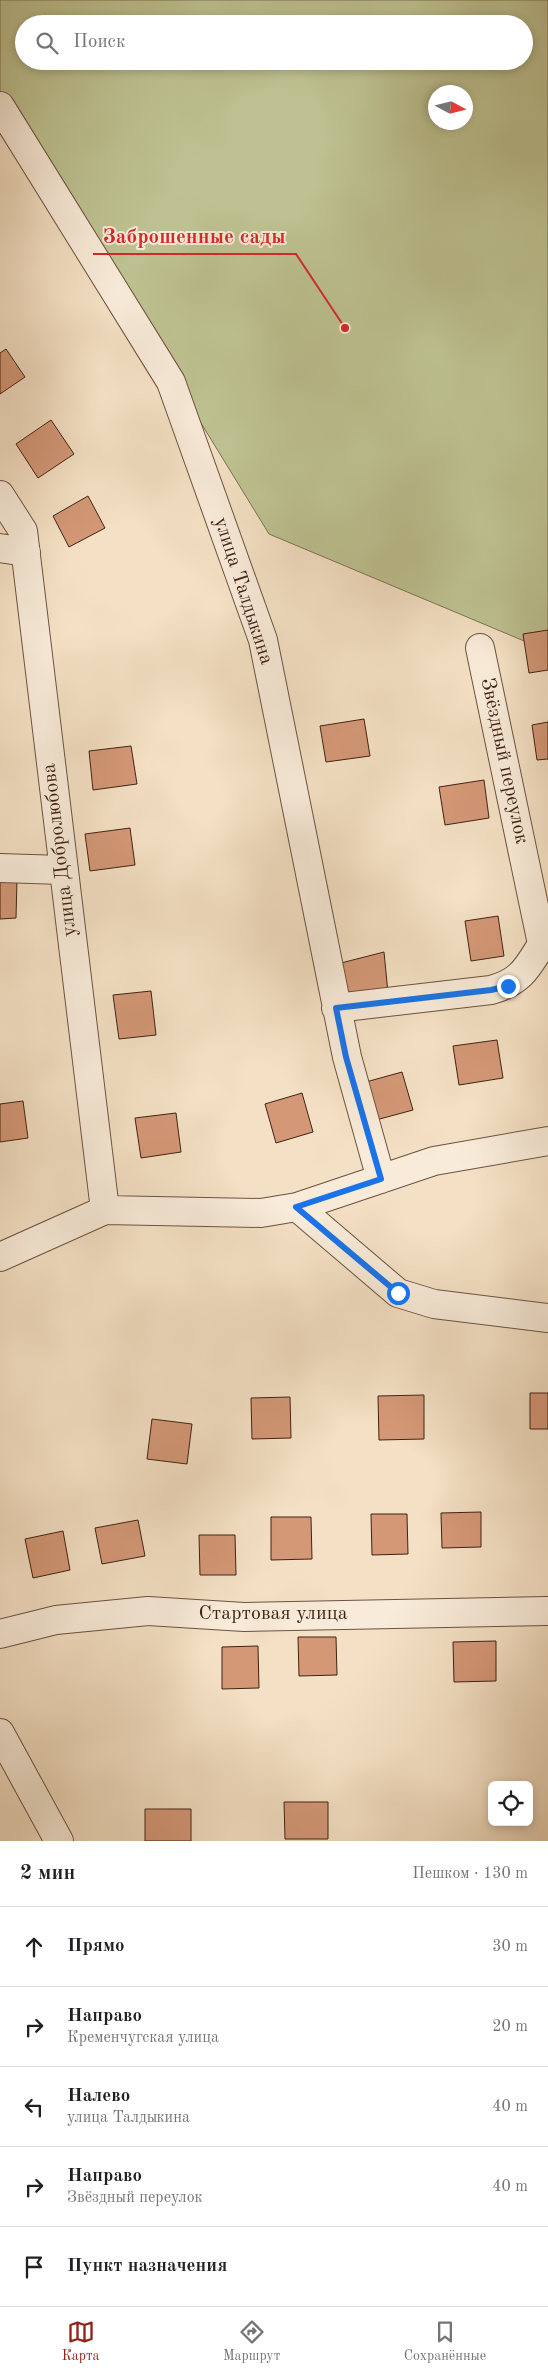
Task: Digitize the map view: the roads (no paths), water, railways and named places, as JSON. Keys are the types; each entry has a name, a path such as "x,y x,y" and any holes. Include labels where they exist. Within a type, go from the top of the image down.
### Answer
{"street":[{"name":"улица Талдыкина","path":"0,106 171,382 263,640 346,1057 381,1179"},
{"name":"улица Добролюбова","path":"0,495 23,531 13,550 62,870 105,1210"},
{"name":"Звёздный переулок","path":"336,1008 491,990 508,986 523,974 542,944 480,648"},
{"path":"0,868 62,870"},
{"path":"0,1257 105,1210 261,1213 296,1207 434,1161 548,1141"},
{"path":"296,1207 398,1293 434,1304 548,1318"},
{"name":"Стартовая улица","path":"0,1634 56,1620 148,1611 244,1617 548,1611"},
{"path":"0,1733 59,1841"}],"place":[{"name":"Заброшенные сады","path":"345,328"}]}
